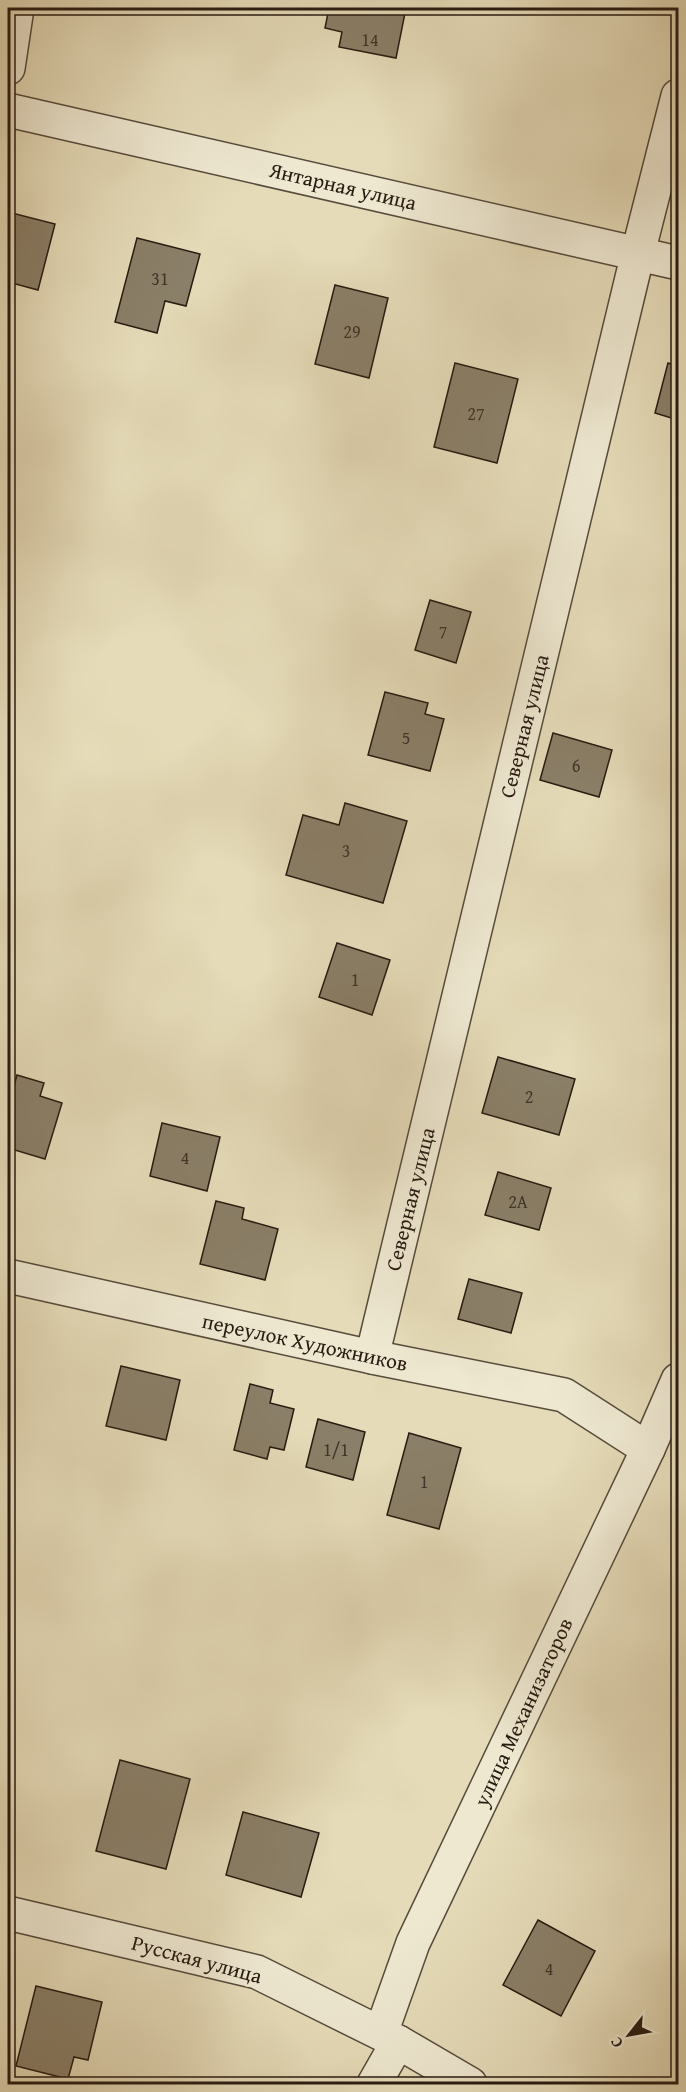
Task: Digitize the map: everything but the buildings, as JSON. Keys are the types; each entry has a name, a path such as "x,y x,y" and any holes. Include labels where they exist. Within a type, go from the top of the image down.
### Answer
{"street":[{"path":"8,68 17,8"},
{"name":"Северная улица","path":"372,1357 638,253 678,96"},
{"name":"Янтарная улица","path":"8,110 678,263"},
{"name":"переулок Художников","path":"8,1276 372,1357 564,1395 599,1415 648,1449"},
{"name":"улица Механизаторов","path":"374,2085 413,1943 648,1449 678,1380"},
{"name":"Русская улица","path":"8,1912 257,1972 389,2037 470,2085"}]}
